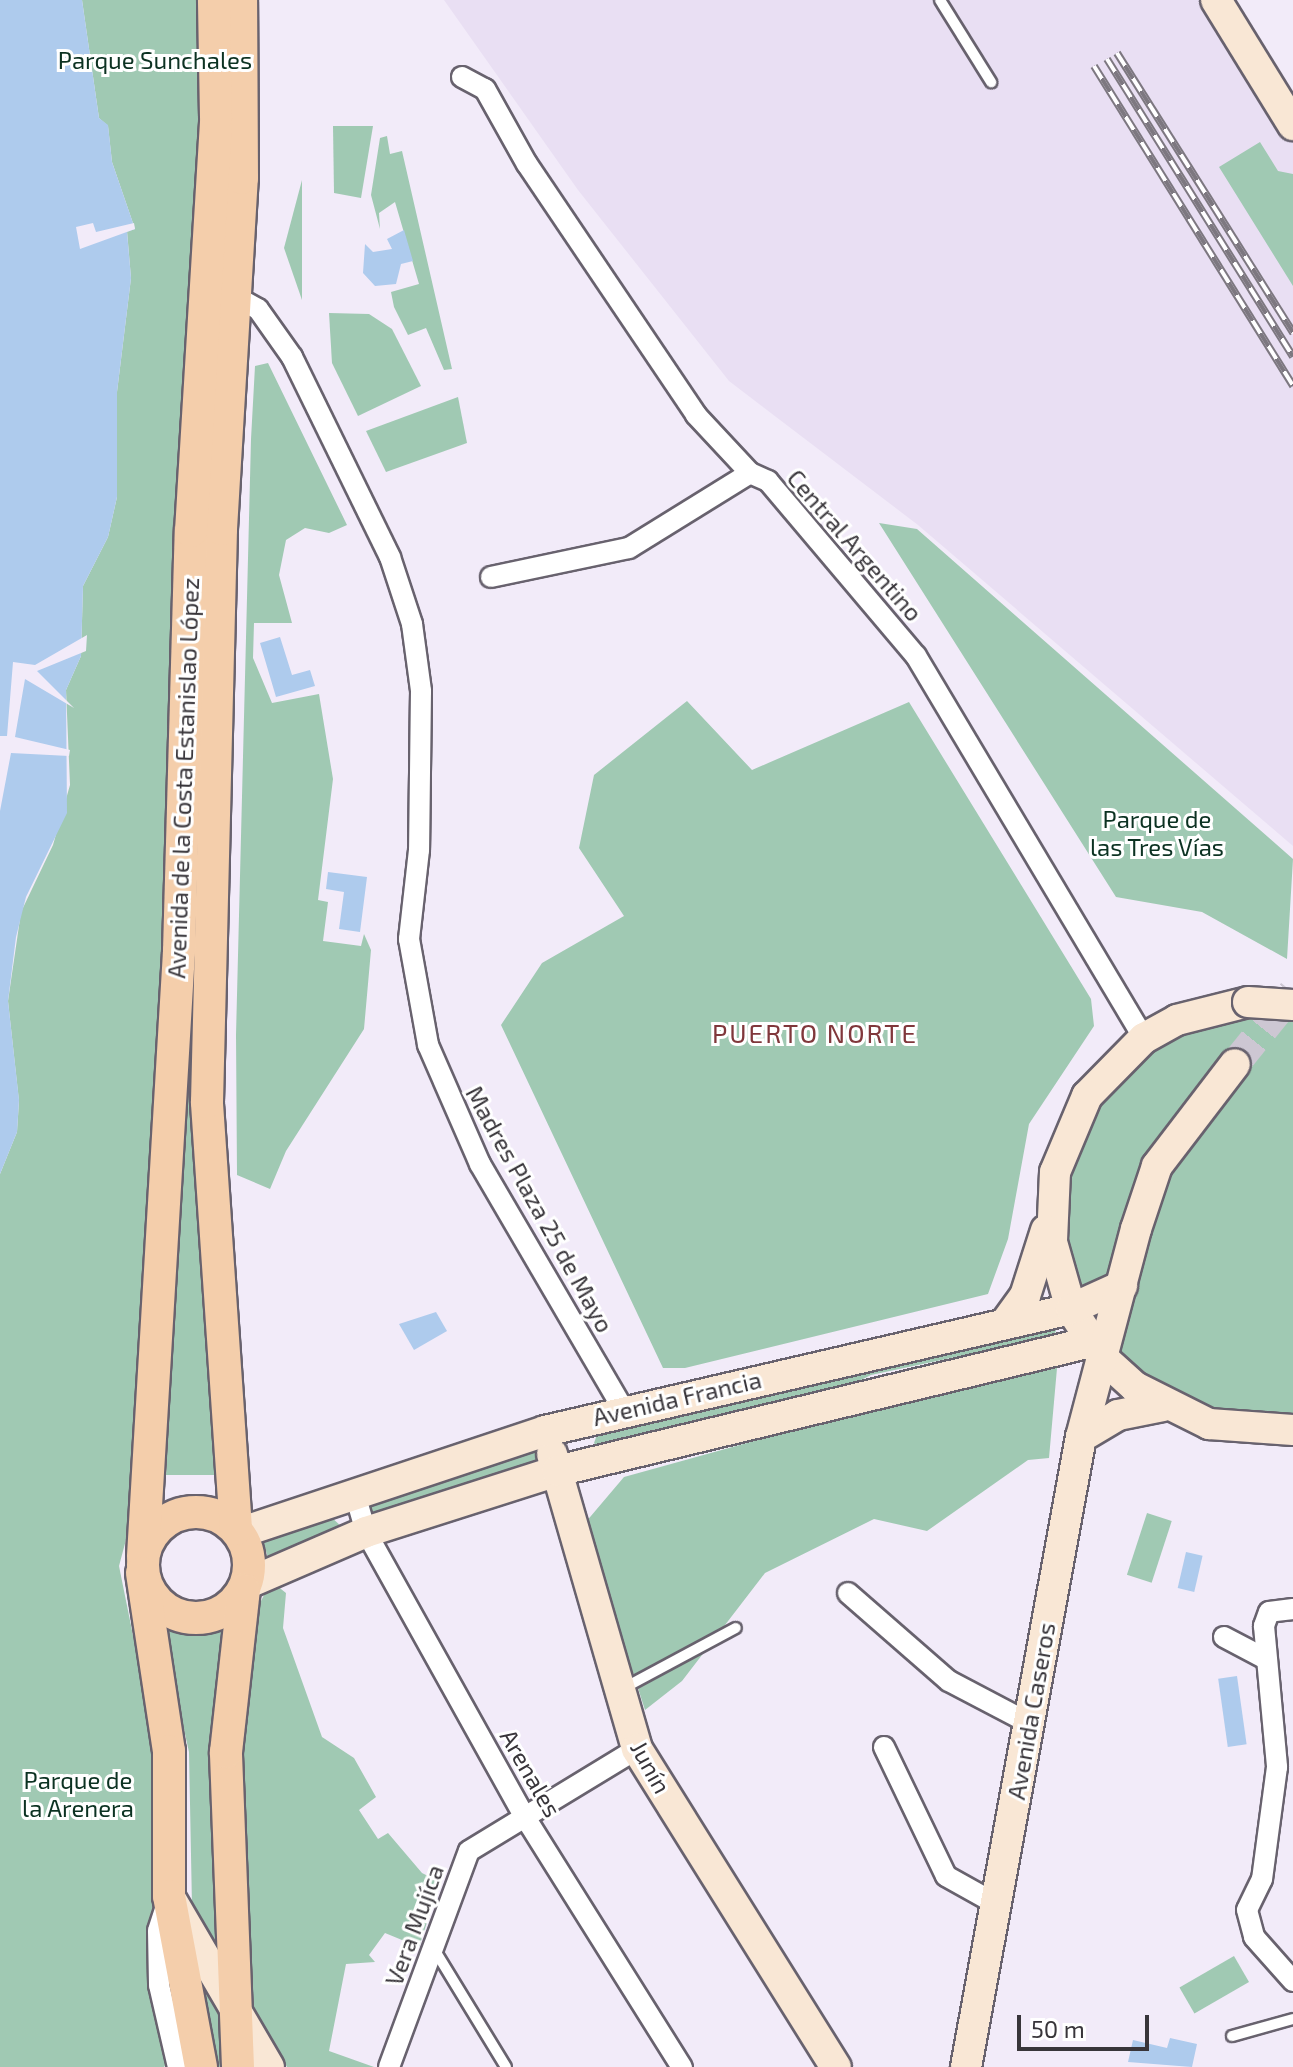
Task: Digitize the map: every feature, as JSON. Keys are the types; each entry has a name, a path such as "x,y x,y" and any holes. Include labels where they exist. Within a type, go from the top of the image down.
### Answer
{"main road":[{"name":"Avenida de la Costa Estanislao López","path":"214,0 220,291 219,574 207,1102 237,1531"},
{"name":"Avenida de la Costa Estanislao López","path":"201,2067 169,1896 169,1751 142,1564 155,1428 220,291 241,0"},
{"path":"1216,0 1293,125"},
{"path":"1006,1322 1035,1272 1051,1213 1055,1172 1087,1096 1144,1038 1200,1012 1248,1002 1293,1005"},
{"name":"Avenida Caseros","path":"966,2067 1097,1350 1122,1286 1157,1166 1235,1064"},
{"path":"1051,1213 1071,1309 1097,1350 1163,1406 1209,1424 1293,1430"},
{"name":"Avenida Francia","path":"237,1531 545,1431 611,1413 1071,1309 1122,1286"},
{"name":"Avenida Francia","path":"245,1587 366,1532 557,1471 1097,1350"},
{"path":"1081,1437 1118,1415 1163,1406"},
{"path":"611,1413 584,1426 580,1443 612,1457"},
{"name":"Junín","path":"545,1431 637,1749 836,2067"},
{"path":"238,2067 231,2003 226,1752 245,1587 247,1549 237,1531 220,1517 181,1513 150,1537 142,1564 161,1606 197,1619 226,1609 245,1587"},
{"path":"169,1896 269,2067"}],"street":[{"name":"Central Argentino","path":"462,77 485,89 527,164 696,415 750,473 768,481 916,656 1144,1038"},
{"name":"Madres Plaza 25 de Mayo","path":"220,291 258,309 299,370 390,557 412,624 423,741 409,939 416,995 440,1081 611,1413"},
{"path":"491,577 629,548 750,473"},
{"name":"Arenales","path":"355,1494 366,1532 523,1814 682,2067"},
{"path":"848,1593 949,1681 1029,1723"},
{"path":"1293,1609 1269,1612 1266,1659 1277,1767 1262,1879 1247,1910 1254,1937 1287,1955 1293,1981"},
{"path":"1224,1637 1266,1659"},
{"path":"884,1747 946,1876 996,1904"},
{"name":"Vera Mujíca","path":"389,2067 469,1851 523,1814 637,1749"},
{"path":"169,1896 158,1931 159,1985 178,2067"}],"lane":[{"path":"940,0 991,82"},
{"path":"620,1690 736,1628"},
{"path":"433,1948 506,2067"},
{"path":"1232,2036 1293,2019"}],"shaded area":[{"path":"444,0 1216,0 1293,125 1293,846 918,525 729,381 578,190"}],"green space":[{"name":"Parque de la Arenera","path":"82,0 214,0 167,925 131,1521 119,1566 146,1700 155,1789 152,1962 169,2059 164,2067 0,2067 0,1174 17,1132 19,1101 8,1001 21,912 53,845 70,785 66,690 81,656 83,586 108,537 117,497 117,392 131,278 127,231 135,229 112,162 108,126 99,118"},
{"path":"333,126 373,126 361,198 334,193"},
{"path":"387,136 390,154 402,151 452,369 444,370 426,328 408,335 394,307 391,292 419,284 395,202 379,213 380,229 371,195 380,138"},
{"path":"1260,142 1278,171 1293,174 1293,286 1219,167"},
{"path":"302,180 302,300 284,248"},
{"path":"329,313 369,314 392,329 421,386 358,416 332,363"},
{"path":"268,363 347,525 329,533 305,528 286,540 279,575 292,623 254,623 253,658 272,703 319,694 333,779 318,900 328,902 323,941 361,946 364,934 371,950 364,1029 286,1151 270,1189 237,1175 236,1035 251,439 255,366"},
{"path":"458,397 467,443 386,472 366,431"},
{"name":"Parque de las Tres Vías","path":"879,523 917,529 1293,859 1287,959 1202,912 1116,897"},
{"path":"687,701 752,770 909,702 1091,999 1094,1026 1029,1124 1008,1239 988,1294 685,1368 663,1368 501,1025 542,963 624,916 579,848 594,775"},
{"path":"189,1004 195,1005 194,1136 209,1363 224,1475 166,1475"},
{"path":"1293,1005 1293,1430 1258,1432 1103,1358 1052,1242 1087,1096 1211,1008"},
{"path":"1058,1325 1054,1336 871,1375 837,1392 600,1449 594,1443 599,1429"},
{"path":"1058,1357 1049,1458 1028,1460 927,1531 874,1519 765,1573 682,1681 645,1710 585,1523 624,1477"},
{"path":"525,1451 537,1452 540,1466 375,1520 370,1514 369,1505"},
{"path":"1147,1513 1172,1521 1152,1583 1127,1575"},
{"path":"329,1515 343,1528 269,1561 262,1538"},
{"path":"271,1581 286,1593 283,1628 322,1737 354,1758 376,1797 359,1810 378,1839 388,1833 422,1873 440,1882 419,1947 385,1933 369,1955 375,1962 346,1964 329,2051 374,2067 287,2067 250,2004 232,1871 250,1623"},
{"path":"161,1626 199,1636 229,1626 218,1947 192,1906 189,1752"},
{"path":"1234,1956 1249,1982 1194,2013 1179,1988"},
{"path":"199,1968 225,2012 231,2067 208,2067"}],"water":[{"path":"0,0 82,0 99,118 108,125 112,162 135,229 127,232 131,278 117,392 117,497 108,537 83,586 81,656 66,690 67,813 26,897 16,937 8,1001 19,1100 17,1132 0,1174"},
{"path":"404,230 413,261 401,264 396,284 375,286 363,273 365,244 373,252 392,249 387,239"},
{"path":"280,637 292,675 310,670 315,686 276,697 260,643"},
{"path":"328,872 367,877 360,932 339,929 344,892 326,889"},
{"path":"436,1312 447,1331 414,1350 399,1324"},
{"path":"1186,1552 1203,1556 1194,1592 1178,1588"},
{"path":"1237,1676 1247,1744 1228,1747 1218,1679"},
{"path":"1170,2038 1197,2044 1192,2067 1128,2062 1133,2040 1167,2048"}],"pier":[{"path":"93,223 96,232 134,223 135,229 80,249 76,227"},
{"path":"87,635 86,651 37,671 74,708 25,679 15,737 70,750 69,756 11,753 0,811 0,736 7,736 13,662 35,665"}],"tunnel":[{"path":"1235,1064 1293,992"}],"railway":[{"path":"1117,53 1293,333"},
{"path":"1107,59 1293,357"},
{"path":"1094,66 1293,386"}],"district":[{"name":"PUERTO NORTE","path":"815,1033"}],"park label":[{"name":"Parque Sunchales","path":"155,60"}]}
